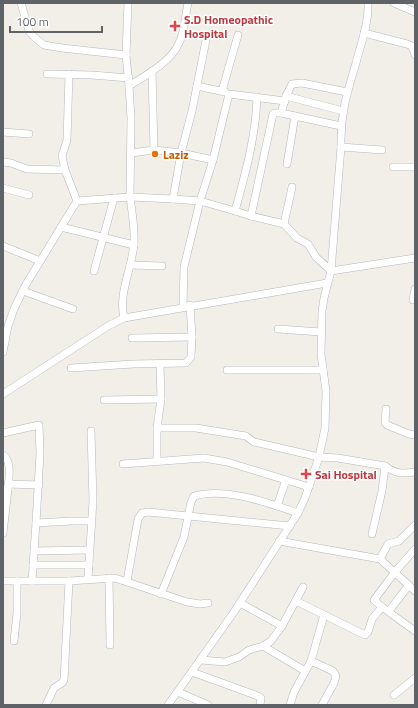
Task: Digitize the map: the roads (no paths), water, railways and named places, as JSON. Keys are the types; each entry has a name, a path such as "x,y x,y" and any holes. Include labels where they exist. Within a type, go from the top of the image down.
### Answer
{"street":[{"path":"21,3 29,31 44,45 126,55"},
{"path":"124,318 123,306 134,245 134,224 130,197 131,153 129,82 126,55 128,3"},
{"path":"47,74 69,74 129,82 152,71 171,55 179,44 188,3"},
{"path":"168,705 240,603 298,513 319,457 325,428 327,402 321,354 324,298 331,271 341,147 341,126 347,92 368,16 368,3"},
{"path":"394,3 415,12"},
{"path":"364,33 408,44 412,46 415,55"},
{"path":"173,199 181,153 192,111 206,35"},
{"path":"72,368 133,364 183,363 188,362 191,357 192,337 186,306 184,267 200,201 213,160 238,35"},
{"path":"152,71 154,150"},
{"path":"69,74 67,140 62,156 65,170 77,201"},
{"path":"281,113 285,98 292,84 297,83 347,92"},
{"path":"197,86 257,98 285,98 343,111"},
{"path":"235,212 256,117 257,98"},
{"path":"251,216 272,116 275,113 341,126"},
{"path":"287,164 295,116"},
{"path":"3,132 29,134"},
{"path":"341,147 382,150"},
{"path":"131,153 154,150 181,153 213,160"},
{"path":"3,162 11,163 27,169 65,170"},
{"path":"393,167 415,167"},
{"path":"284,224 292,187"},
{"path":"3,188 29,195"},
{"path":"77,201 130,197 200,201 235,212 284,224 297,238 308,244 316,257 331,271"},
{"path":"94,271 114,198"},
{"path":"3,352 8,326 14,309 40,261 77,201"},
{"path":"61,227 134,245"},
{"path":"3,246 40,261"},
{"path":"331,271 415,258"},
{"path":"130,264 162,266"},
{"path":"3,394 108,326 124,318 186,306 327,283"},
{"path":"413,300 415,288"},
{"path":"23,291 73,309"},
{"path":"278,329 322,332"},
{"path":"132,338 192,337"},
{"path":"157,461 157,428 161,399 160,364"},
{"path":"227,370 323,370"},
{"path":"104,400 161,399"},
{"path":"386,409 385,422 387,425 415,435"},
{"path":"3,433 39,425 39,485 32,580"},
{"path":"157,428 196,428 246,436 254,442 319,457 338,458 385,466 399,474 415,472"},
{"path":"88,579 93,501 91,431"},
{"path":"3,455 6,457 8,463 3,533"},
{"path":"124,464 204,458 216,459 309,487"},
{"path":"372,534 382,491 385,466"},
{"path":"277,506 286,480"},
{"path":"7,487 39,485"},
{"path":"161,594 184,537 190,502 196,496 212,494 230,495 277,506 298,513"},
{"path":"127,581 137,522 140,514 148,512 290,526"},
{"path":"36,523 91,521"},
{"path":"380,559 388,544 399,541 415,525"},
{"path":"279,541 380,559 415,591"},
{"path":"415,549 395,572 374,601 415,631"},
{"path":"34,551 90,550"},
{"path":"33,565 89,565"},
{"path":"109,578 110,645"},
{"path":"3,581 69,581 120,578 161,594 193,603 208,603"},
{"path":"14,641 17,613 17,581"},
{"path":"46,705 54,688 62,684 64,680 69,581"},
{"path":"389,611 409,585"},
{"path":"201,660 225,662 239,657 249,650 263,646 270,641 282,626 303,587"},
{"path":"296,602 365,635 368,632 372,619 382,607"},
{"path":"240,603 282,626"},
{"path":"290,705 294,692 311,662 324,615"},
{"path":"409,626 415,620"},
{"path":"263,646 305,671"},
{"path":"311,662 333,671 336,676 334,683 322,705"},
{"path":"192,672 258,696 261,698 260,705"},
{"path":"394,695 415,678"},
{"path":"178,692 208,705"}],"place":[{"name":"S.D Homeopathic Hospital","path":"175,26"},
{"name":"Laziz","path":"155,154"},
{"name":"Sai Hospital","path":"306,474"}]}
